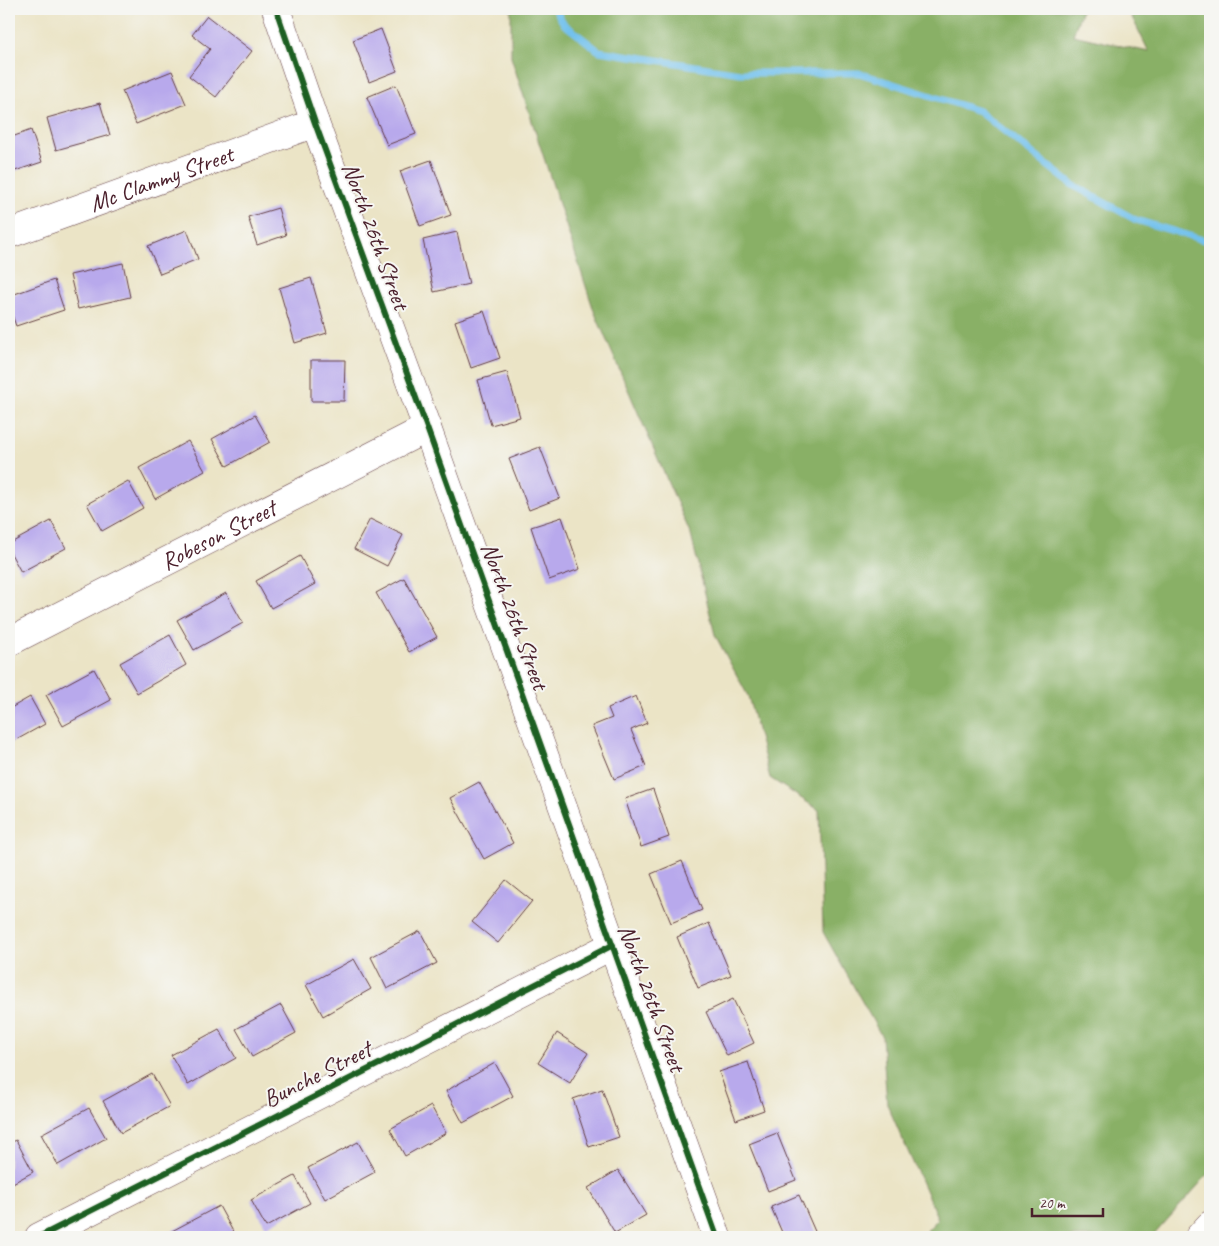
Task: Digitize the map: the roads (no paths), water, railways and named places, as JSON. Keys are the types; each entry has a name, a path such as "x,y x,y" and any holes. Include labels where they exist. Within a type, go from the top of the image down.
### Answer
{"main road":[{"name":"North 26th Street","path":"276,9 315,123 427,428 717,1237"},
{"name":"Mc Clammy Street","path":"9,234 315,123"},
{"name":"Robeson Street","path":"9,642 427,428"},
{"name":"Bunche Street","path":"38,1237 613,944"},
{"path":"1199,1237 1210,1225"}],"waterway":[{"path":"555,9 564,24 599,51 740,73 859,73 979,111 1071,184 1136,220 1210,242"}]}
